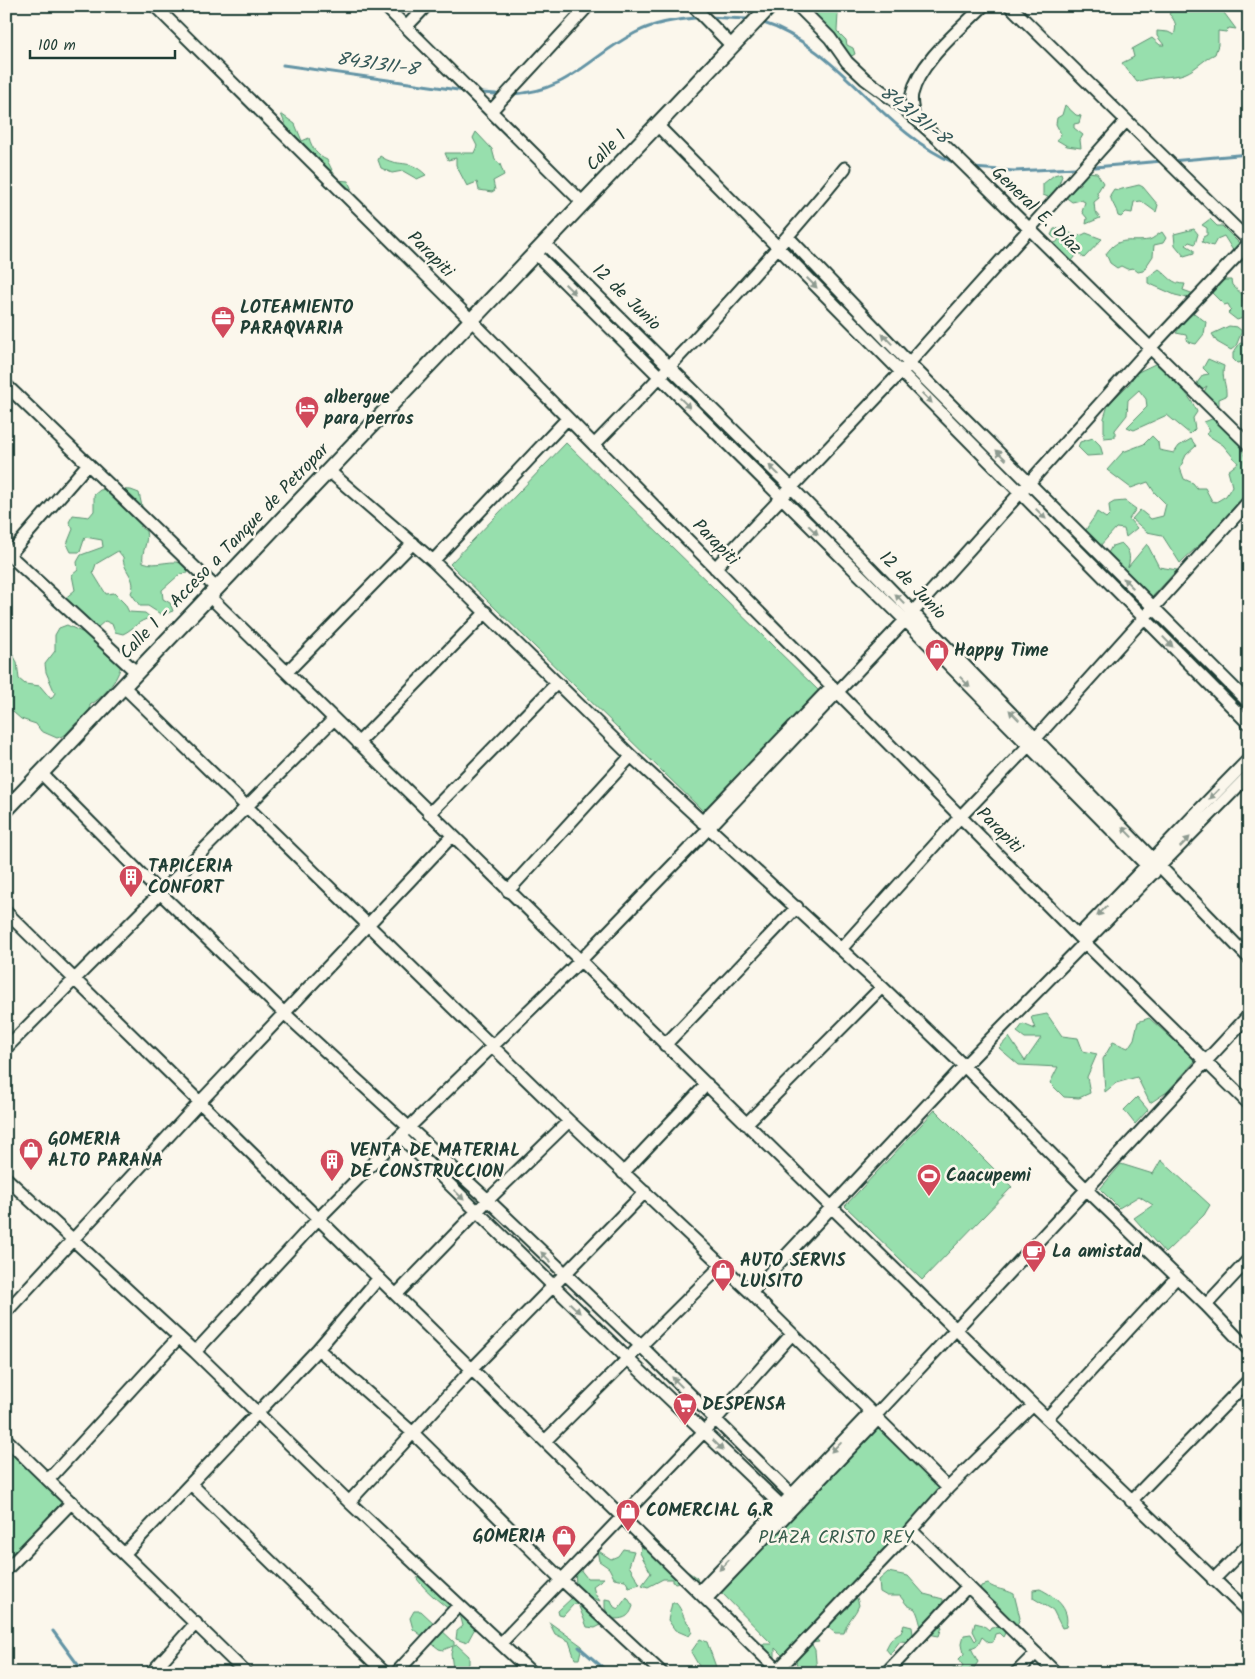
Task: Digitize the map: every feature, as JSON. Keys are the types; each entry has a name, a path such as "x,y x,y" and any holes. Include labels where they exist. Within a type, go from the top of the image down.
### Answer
{"street":[{"name":"Parapiti","path":"155,6 471,320 567,420 835,688 1082,940 1249,1104"},
{"path":"385,6 583,203"},
{"path":"406,27 426,6"},
{"path":"491,111 588,6"},
{"path":"693,6 732,46"},
{"name":"Calle 1","path":"471,320 536,254 770,6"},
{"name":"General E. Díaz","path":"798,6 830,38 864,79 914,118 1151,347 1249,445"},
{"path":"914,118 912,96 919,76 929,62 983,6"},
{"path":"195,1352 318,1218 492,1045 580,961 835,688 909,616 1030,484 1151,347 1249,242 1010,6"},
{"path":"715,568 910,363 1126,121"},
{"path":"657,125 1249,724"},
{"path":"594,445 660,378 778,249 845,168"},
{"path":"788,237 910,363 1249,704"},
{"name":"12 de Junio","path":"545,244 792,488 909,616 1154,866 1249,958"},
{"name":"12 de Junio","path":"536,254 781,498 909,616"},
{"name":"Calle 1 - Acceso a Tanque de Petropar","path":"6,810 471,320"},
{"path":"6,385 88,464 212,591 333,720 1131,1501 1249,1613"},
{"path":"433,561 567,420"},
{"path":"88,464 7,554 136,672"},
{"path":"329,471 413,542 631,756 882,987 1206,1305 1249,1350"},
{"path":"841,949 960,817 1032,742 1145,618 1249,501"},
{"path":"287,672 413,542"},
{"path":"358,743 486,612"},
{"path":"429,814 557,683"},
{"path":"123,686 569,1121 751,1294 948,1488"},
{"path":"6,1048 333,720"},
{"path":"508,891 631,756"},
{"path":"1154,866 1181,827 1249,759"},
{"path":"41,773 160,893 284,1012 410,1126 488,1200 563,1274 642,1347 795,1498"},
{"path":"751,1294 1082,940 1154,866 1249,775"},
{"path":"6,1312 284,1012 452,836"},
{"path":"665,1045 797,907"},
{"path":"6,912 622,1516 778,1672 948,1488 1033,1405"},
{"path":"746,1124 882,987"},
{"path":"702,1595 874,1416 1249,1015"},
{"path":"623,1173 707,1084"},
{"path":"396,1295 476,1212 569,1121"},
{"path":"400,1136 552,1286 785,1509"},
{"path":"6,1178 195,1352 349,1502 532,1673"},
{"path":"349,1502 472,1369 645,1192"},
{"path":"1206,1305 1249,1259"},
{"path":"545,1441 629,1360 721,1266"},
{"path":"1047,1418 1177,1277"},
{"path":"125,1553 259,1413 318,1349 379,1278"},
{"path":"501,1643 704,1432 792,1334"},
{"path":"49,1479 178,1337"},
{"path":"318,1349 413,1433 562,1580 662,1673"},
{"path":"1131,1501 1249,1380"},
{"path":"6,1439 246,1673"},
{"path":"191,1484 385,1673"},
{"path":"6,1570 72,1502"},
{"path":"911,1530 1056,1673"},
{"path":"1213,1580 1249,1544"},
{"path":"886,1673 968,1586"},
{"path":"396,1673 458,1604"},
{"path":"151,1673 196,1624"},
{"path":"1016,1673 1036,1653"}],"green space":[{"path":"802,6 833,6 838,14 837,31 846,40 847,45 853,48 855,54 850,57"},
{"path":"1174,6 1219,6 1236,29 1229,28 1226,32 1218,31 1218,45 1215,54 1190,71 1180,75 1137,82 1122,63 1134,57 1132,49 1152,38 1160,45 1164,45 1157,36 1157,31 1168,32 1174,35 1175,24 1169,14"},
{"path":"1065,105 1076,115 1081,116 1079,123 1074,124 1074,128 1083,135 1080,140 1081,148 1067,146 1057,140 1061,134 1056,124 1057,118 1062,115"},
{"path":"281,114 295,124 302,141 309,138 315,151 327,160 337,179 329,174 322,163 286,126"},
{"path":"476,132 492,149 495,160 500,164 504,175 493,181 495,190 492,192 479,190 477,182 467,186 456,165 456,158 448,160 445,153 474,153 477,146 473,138"},
{"path":"380,156 393,162 414,166 426,175 417,179 403,171 392,173 381,168 378,160"},
{"path":"1088,172 1097,173 1103,183 1097,193 1099,198 1094,202 1095,212 1100,218 1086,224 1087,218 1082,212 1085,202 1081,200 1072,202 1064,196 1081,184 1080,180"},
{"path":"1061,173 1062,176 1057,189 1048,197 1043,195 1043,184 1054,175"},
{"path":"338,180 348,181 352,190"},
{"path":"1139,185 1143,187 1158,205 1156,212 1141,201 1134,202 1132,213 1126,212 1121,217 1118,216 1110,195 1114,189 1118,190"},
{"path":"1210,219 1217,226 1222,226 1240,244 1234,252 1224,236 1217,239 1213,246 1202,242 1203,237 1207,235 1207,228 1202,225"},
{"path":"1060,228 1079,236 1086,233 1102,239 1084,258 1078,253 1072,261 1064,258 1051,244 1057,242 1060,237 1054,238 1051,235 1054,229"},
{"path":"1194,229 1198,234 1195,244 1189,242 1186,245 1194,250 1194,253 1184,256 1175,245 1174,234"},
{"path":"1162,232 1166,238 1163,243 1154,245 1153,256 1143,271 1138,272 1133,268 1127,269 1121,266 1117,268 1110,263 1106,254 1116,244 1125,241 1149,240"},
{"path":"1159,269 1173,281 1185,284 1183,290 1194,294 1192,299 1175,295 1148,283 1148,277"},
{"path":"1223,280 1231,280 1232,285 1245,297 1242,301 1249,313 1243,318 1237,320 1228,313 1231,310 1228,304 1224,305 1212,293 1214,284"},
{"path":"1194,313 1206,322 1204,334 1196,344 1188,342 1186,335 1176,333 1184,321"},
{"path":"1229,326 1237,327 1242,331 1236,346 1231,350 1217,342 1212,334"},
{"path":"1249,340 1249,367 1243,362 1237,363 1233,359 1233,353 1240,343 1245,344"},
{"path":"1208,359 1224,366 1223,374 1226,396 1219,399 1219,405 1204,392 1207,386 1201,390 1197,383 1203,375 1209,374 1203,368"},
{"path":"1155,364 1173,379 1190,399 1197,412 1193,418 1195,429 1190,434 1167,415 1134,430 1127,427 1147,407 1146,399 1139,390 1128,400 1127,415 1115,430 1115,437 1104,438 1104,418 1108,405 1129,384 1136,373"},
{"path":"1212,419 1238,436 1246,458 1249,459 1249,493 1228,518 1180,563 1162,535 1147,532 1132,519 1140,510 1151,519 1163,516 1166,504 1155,493 1148,482 1131,488 1107,470 1123,452 1144,444 1152,436 1158,442 1159,450 1174,453 1179,446 1191,439 1196,446 1186,455 1180,468 1184,479 1193,483 1197,488 1205,488 1212,501 1216,502 1226,496 1232,486 1228,471 1238,463 1223,445 1206,434 1210,431 1204,422"},
{"path":"1093,438 1100,445 1103,455 1087,456 1078,447 1080,442"},
{"path":"566,443 820,692 704,812 450,564"},
{"path":"100,490 131,490 139,493 143,511 150,515 146,523 140,527 146,531 147,535 143,562 154,564 177,562 188,565 188,573 180,574 162,590 163,599 170,603 173,611 162,615 148,606 140,606 131,593 133,588 132,579 125,567 123,557 118,551 96,564 93,573 106,594 114,593 125,604 129,612 145,613 151,618 123,634 115,632 112,624 105,621 98,627 90,628 63,600 75,590 72,575 78,570 77,562 81,555 103,547 102,540 85,537 80,552 71,552 67,544 73,529 69,522 73,515 89,517 94,511 94,495"},
{"path":"1125,501 1136,509 1129,519 1137,528 1126,537 1124,529 1116,528 1099,547 1086,530 1087,528 1097,512 1106,518 1110,514 1109,505 1114,502"},
{"path":"1121,543 1129,554 1128,567 1147,544 1159,567 1177,570 1153,596 1143,596 1108,553 1112,546"},
{"path":"67,625 90,636 121,660 121,666 111,686 90,705 90,715 76,723 65,735 57,738 41,731 36,724 21,719 6,706 6,684 11,681 10,674 6,669 6,652 13,655 17,662 19,679 25,684 40,686 51,699 55,693 46,672 45,664 55,651 55,635 59,628"},
{"path":"1047,1014 1062,1036 1078,1038 1083,1051 1097,1054 1087,1077 1090,1093 1079,1098 1064,1097 1050,1083 1058,1067 1019,1065 999,1048 1009,1037 1025,1061 1041,1038 1025,1038 1017,1032 1023,1024 1035,1029 1031,1017"},
{"path":"1149,1018 1196,1060 1167,1092 1150,1103 1137,1077 1116,1083 1105,1092 1103,1059 1113,1042 1128,1048 1134,1039 1138,1022"},
{"path":"1137,1097 1148,1110 1135,1124 1124,1110"},
{"name":"Caacupemi","path":"935,1110 1012,1187 922,1280 845,1206"},
{"path":"1161,1160 1210,1205 1204,1215 1165,1253 1134,1218 1153,1205 1139,1196 1119,1208 1100,1189 1121,1164 1153,1174"},
{"name":"PLAZA CRISTO REY","path":"877,1425 945,1495 840,1607 847,1609 850,1602 857,1598 859,1605 844,1633 835,1633 822,1622 814,1636 819,1642 811,1643 815,1650 817,1673 799,1673 795,1658 786,1659 775,1648 775,1662 771,1673 759,1673 767,1661 758,1644 772,1644 718,1589"},
{"path":"6,1449 62,1502 6,1561"},
{"path":"643,1541 697,1578 699,1586 683,1579 676,1583 672,1582 672,1579 663,1579 648,1587 642,1585 651,1573 640,1553"},
{"path":"623,1549 634,1551 629,1566 640,1584 629,1587 625,1580 614,1578 609,1568 599,1561 597,1550 611,1559 618,1556"},
{"path":"575,1568 579,1568 587,1578 604,1578 593,1586 595,1594 600,1601 589,1597 576,1586"},
{"path":"421,1571 480,1625 474,1630 468,1641 464,1642 456,1639 457,1631 463,1626 461,1618 437,1600 422,1585 417,1579"},
{"path":"888,1572 908,1576 924,1594 943,1599 943,1604 933,1616 942,1627 939,1636 932,1635 923,1630 915,1609 907,1605 900,1596 887,1596 880,1592 879,1580"},
{"path":"988,1584 1014,1594 1020,1618 1017,1625 1005,1622 997,1603 979,1594 981,1586"},
{"path":"1040,1589 1051,1595 1064,1608 1067,1620 1066,1627 1062,1628 1053,1610 1033,1598 1033,1590"},
{"path":"574,1596 603,1624 595,1628 587,1627 578,1604 574,1604 563,1616 559,1615 558,1611"},
{"path":"627,1597 633,1606 629,1614 621,1618 610,1619 605,1608 605,1599 611,1600 614,1607 618,1609"},
{"path":"672,1603 676,1603 691,1626 692,1632 689,1636 675,1630 668,1620"},
{"path":"414,1611 421,1611 454,1642 454,1646 457,1645 469,1656 469,1664 463,1673 450,1673 453,1669 451,1654 453,1646 443,1650 439,1649 413,1629 410,1618"},
{"path":"549,1622 582,1646 579,1659 575,1659 569,1641 555,1634"},
{"path":"975,1623 983,1625 989,1630 991,1627 1002,1626 1005,1633 1003,1637 999,1633 995,1634 993,1642 989,1643 982,1637 978,1645 971,1648 978,1662 974,1668 970,1668 967,1673 950,1673 953,1669 961,1669 963,1666 959,1659 964,1654 962,1643 964,1635 971,1634 975,1641 977,1639 973,1631"},
{"path":"904,1625 912,1627 912,1642 900,1641 890,1654 886,1649 887,1646 901,1632"},
{"path":"700,1639 707,1642 716,1667 713,1673 703,1673 691,1652"}],"waterway":[{"name":"8431311-8","path":"708,17 746,19"},
{"name":"8431311-8","path":"512,94 532,92 564,80 619,42 649,27 664,22 695,18"},
{"name":"8431311-8","path":"761,22 789,34 814,50 838,69 905,131 929,149 955,163"},
{"name":"8431311-8","path":"283,65 465,91"},
{"name":"8431311-8","path":"482,93 496,94"},
{"name":"8431311-8","path":"1171,161 1249,154"},
{"name":"8431311-8","path":"1095,167 1162,161"},
{"name":"8431311-8","path":"973,168 1014,171 1075,168"},
{"path":"53,1631 84,1673"},
{"path":"579,1647 609,1673"}],"place":[{"name":"LOTEAMIENTO PARAQVARIA","path":"223,339"},
{"name":"albergue para perros","path":"307,429"},
{"name":"Happy Time","path":"937,672"},
{"name":"TAPICERIA CONFORT","path":"131,898"},
{"name":"GOMERIA ALTO PARANA","path":"31,1171"},
{"name":"VENTA DE MATERIAL DE CONSTRUCCION","path":"332,1182"},
{"name":"Caacupemi","path":"929,1197"},
{"name":"La amistad","path":"1034,1273"},
{"name":"AUTO SERVIS LUISITO","path":"723,1292"},
{"name":"DESPENSA","path":"685,1426"},
{"name":"COMERCIAL G.R","path":"628,1532"},
{"name":"GOMERIA","path":"564,1558"}]}
